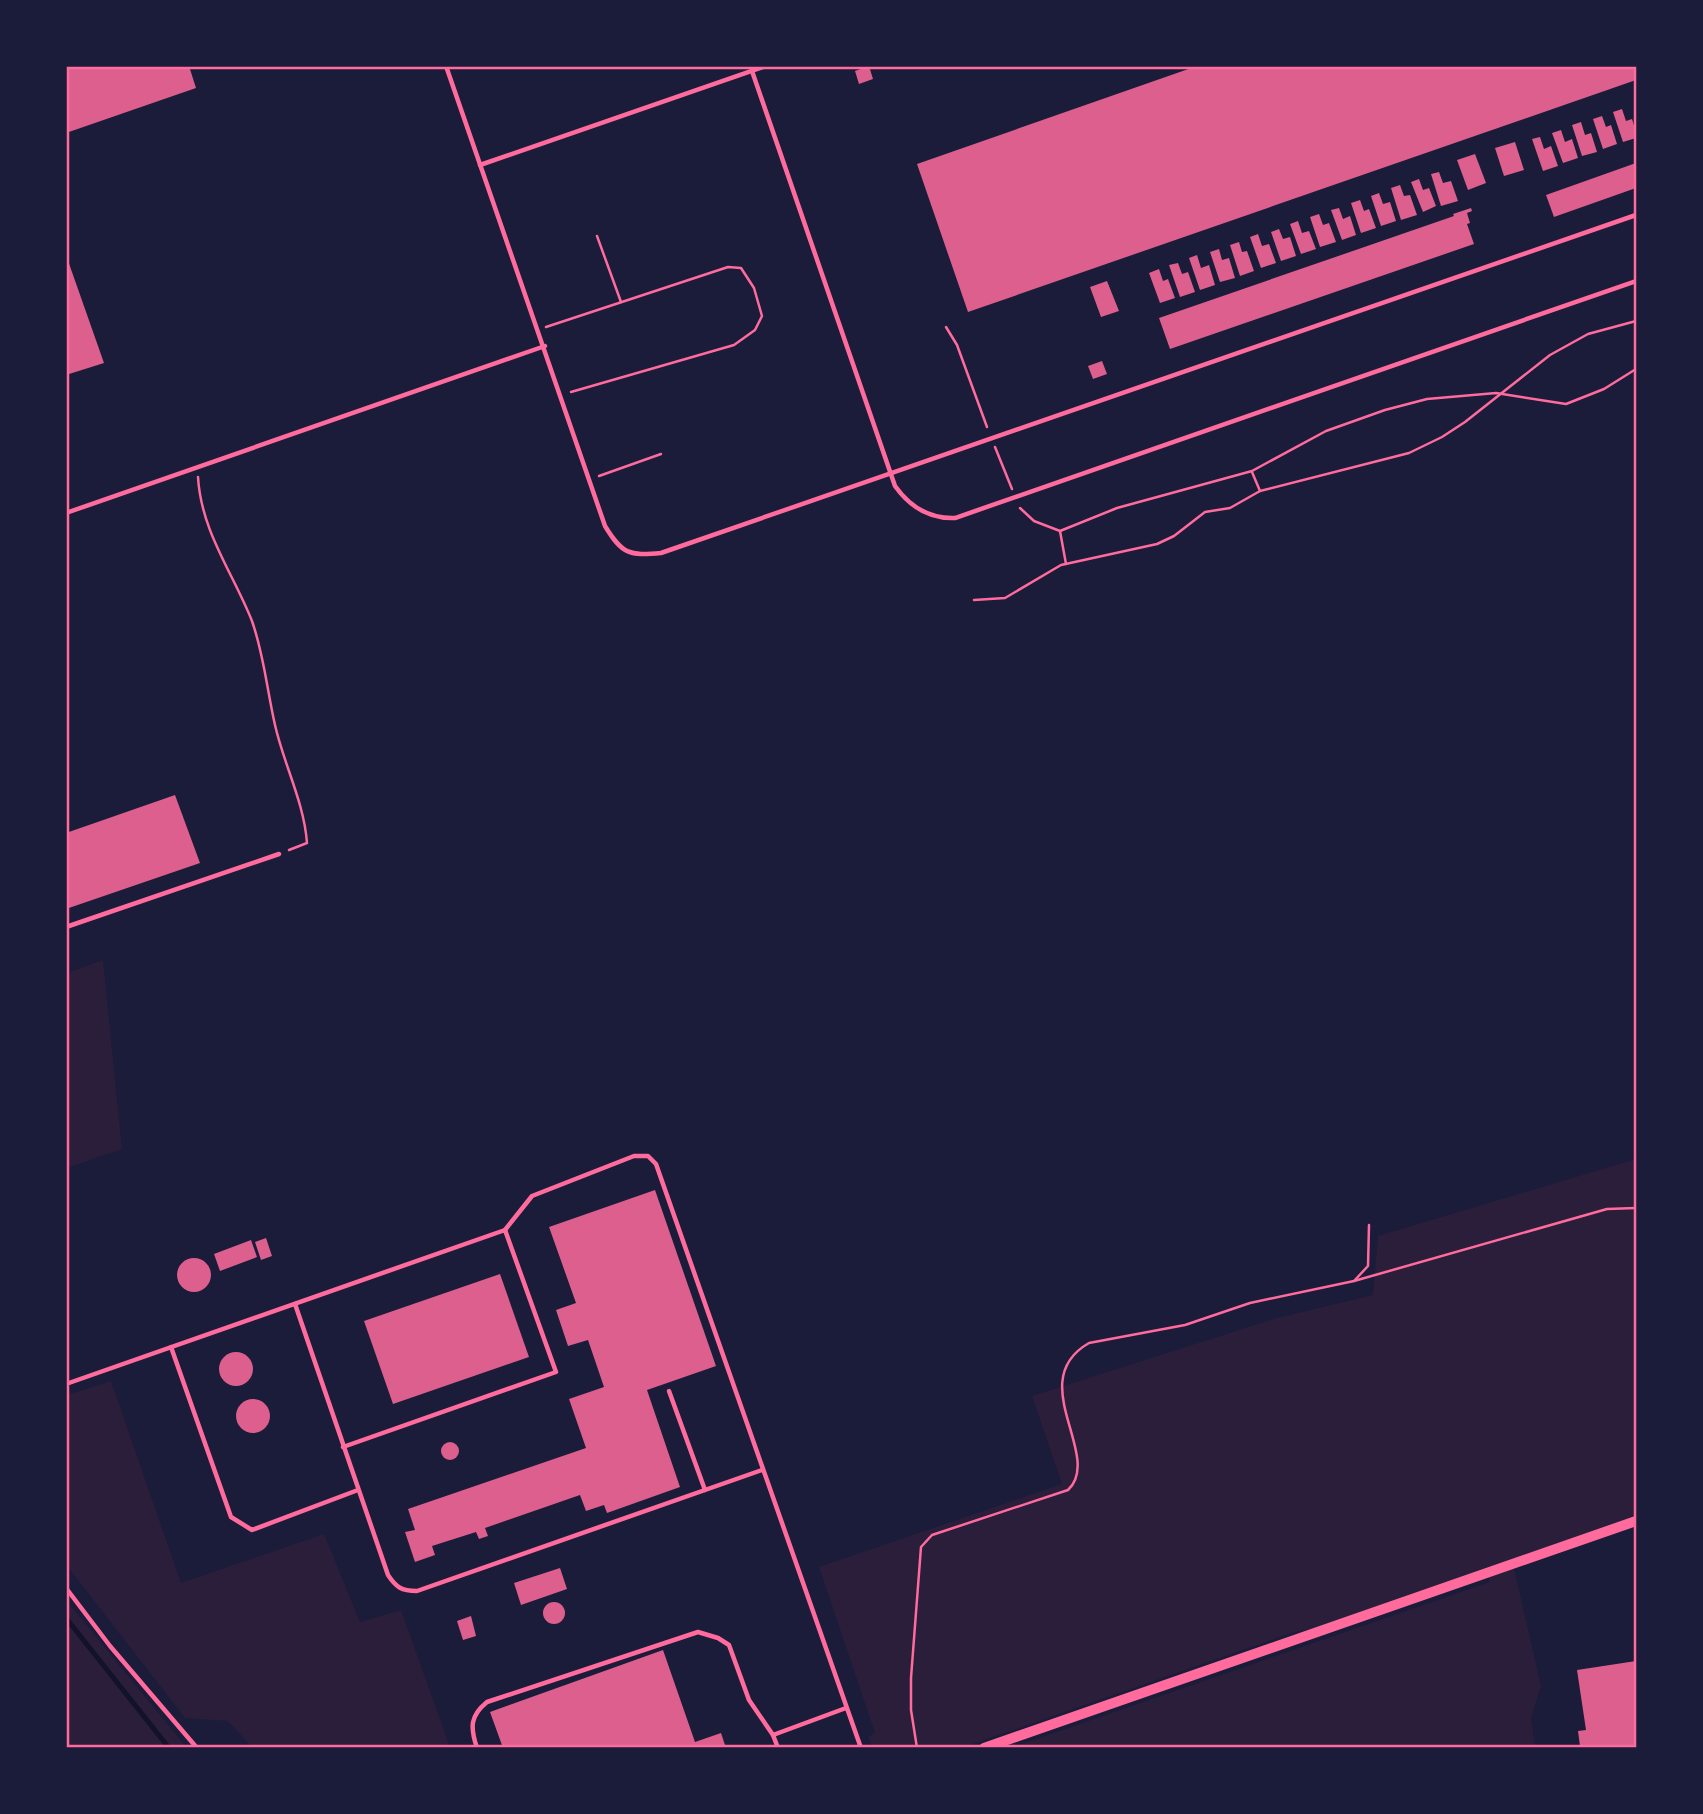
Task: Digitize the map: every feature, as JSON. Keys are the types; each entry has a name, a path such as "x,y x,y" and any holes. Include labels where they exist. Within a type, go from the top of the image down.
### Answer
{"street":[{"path":"984,1748 1636,1521"}],"lane":[{"path":"446,66 562,395 605,526 624,551 636,555 661,553 1636,215"},
{"path":"480,166 766,66"},
{"path":"752,71 890,473 901,495 937,519 955,519 1636,281"},
{"path":"66,513 545,346"},
{"path":"66,927 279,854"},
{"path":"66,1384 505,1230 533,1196 634,1156 648,1156 656,1164 861,1748"},
{"path":"343,1447 556,1372 505,1230"},
{"path":"295,1304 388,1575 396,1587 406,1591 417,1591 762,1470"},
{"path":"171,1347 231,1517 252,1530 359,1490"},
{"path":"669,1391 705,1490"},
{"path":"66,1588 110,1646 197,1748"},
{"path":"477,1748 472,1720 475,1712 486,1702 698,1632 718,1637 729,1645 749,1700 773,1734 778,1748"},
{"path":"773,1734 846,1708"}],"path":[{"path":"597,236 621,302"},
{"path":"539,329 728,267 741,268 754,288 762,316 755,330 734,345 562,395"},
{"path":"974,600 1005,598 1043,574 1066,564 1157,544 1174,536 1205,512 1230,508 1260,491 1409,453 1442,438 1550,355 1588,334 1636,321"},
{"path":"946,327 957,345 991,438 1022,510 1034,521 1060,531 1117,509 1252,471 1317,436 1384,410 1427,400 1502,394 1566,404 1604,389 1636,369"},
{"path":"589,479 662,454"},
{"path":"198,467 199,492 206,523 251,621 264,662 275,725 305,820 307,843 279,854"},
{"path":"1252,471 1260,491"},
{"path":"1060,531 1066,564"},
{"path":"917,1748 911,1710 911,1678 920,1546 932,1535 1068,1490 1076,1482 1079,1468 1062,1383 1065,1365 1075,1351 1089,1343 1185,1325 1250,1303 1354,1281 1608,1209 1636,1208"},
{"path":"1354,1281 1368,1266 1369,1225"}],"shaded area":[{"path":"103,960 122,1149 67,1168 67,973"},
{"path":"1636,1159 1636,1521 1513,1564 1541,1686 1531,1719 1535,1747 1013,1747 1490,1582 1487,1573 1337,1625 1294,1632 964,1747 873,1747 868,1737 875,1733 819,1567 1062,1484 1032,1396 1277,1318 1373,1295 1378,1236"},
{"path":"111,1381 181,1583 324,1534 360,1622 401,1610 450,1747 252,1747 228,1721 185,1718 67,1566 67,1395"},
{"path":"66,1600 186,1747 67,1747"}],"building":[{"path":"66,66 189,66 196,88 66,133"},
{"path":"869,66 873,79 859,84 855,71"},
{"path":"1197,66 1636,66 1636,80 968,312 917,164"},
{"path":"1622,109 1626,121 1632,119 1636,132 1636,138 1623,142 1613,112"},
{"path":"1602,116 1606,127 1611,125 1617,144 1603,149 1593,119"},
{"path":"1581,122 1585,135 1591,133 1597,152 1582,156 1572,125"},
{"path":"1561,130 1565,142 1572,139 1578,158 1563,163 1552,133"},
{"path":"1540,137 1544,149 1551,146 1558,166 1543,171 1532,139"},
{"path":"1515,142 1524,170 1504,176 1495,148"},
{"path":"1475,154 1486,183 1468,190 1457,160"},
{"path":"1636,163 1636,188 1554,217 1546,195"},
{"path":"1439,172 1443,183 1451,181 1458,201 1441,206 1431,174"},
{"path":"1419,179 1423,190 1429,188 1436,206 1423,212 1411,182"},
{"path":"1400,185 1404,196 1410,195 1417,215 1401,220 1391,188"},
{"path":"1379,193 1383,204 1390,202 1396,221 1381,226 1371,196"},
{"path":"1360,200 1364,211 1369,209 1376,228 1361,233 1351,203"},
{"path":"1339,208 1343,219 1350,216 1356,235 1342,240 1331,210"},
{"path":"1471,208 1472,211 1467,213 1470,223 1467,224 1474,244 1170,349 1159,318"},
{"path":"1319,214 1323,225 1329,223 1336,242 1320,247 1310,217"},
{"path":"1298,221 1302,233 1309,231 1316,249 1301,254 1290,224"},
{"path":"1279,229 1283,239 1290,237 1296,256 1281,261 1271,232"},
{"path":"1258,234 1262,246 1269,244 1276,263 1261,268 1250,237"},
{"path":"1239,242 1242,252 1247,251 1254,271 1240,276 1230,245"},
{"path":"1219,249 1222,260 1229,258 1235,278 1220,282 1210,252"},
{"path":"66,255 104,363 66,375"},
{"path":"1197,255 1201,268 1209,265 1215,285 1200,290 1189,258"},
{"path":"1178,263 1182,274 1188,272 1195,292 1180,297 1169,265"},
{"path":"1159,269 1163,281 1168,279 1175,298 1160,303 1149,273"},
{"path":"1107,281 1119,311 1101,317 1090,287"},
{"path":"1102,361 1107,374 1093,379 1088,366"},
{"path":"175,795 200,863 66,909 66,833"},
{"path":"655,1190 716,1366 647,1390 680,1487 607,1513 604,1505 586,1511 580,1495 485,1528 488,1536 479,1539 476,1532 432,1546 435,1555 415,1562 405,1532 415,1530 408,1509 586,1448 569,1399 604,1387 588,1340 568,1346 556,1310 576,1303 549,1227"},
{"path":"266,1238 272,1256 261,1260 255,1242"},
{"path":"251,1240 257,1257 220,1271 214,1254"},
{"path":"194,1258 206,1263 211,1275 206,1287 194,1292 182,1287 177,1275 182,1263"},
{"path":"500,1274 529,1357 393,1404 364,1321"},
{"path":"236,1352 248,1357 253,1369 248,1381 236,1386 224,1381 219,1369 224,1357"},
{"path":"253,1399 265,1404 270,1416 265,1428 253,1433 241,1428 236,1416 241,1404"},
{"path":"450,1442 456,1445 459,1451 456,1457 450,1460 444,1457 441,1451 444,1445"},
{"path":"560,1568 567,1589 521,1605 514,1583"},
{"path":"550,1602 558,1602 565,1609 565,1617 558,1624 550,1624 543,1617 543,1609"},
{"path":"471,1616 476,1636 463,1640 457,1621"},
{"path":"663,1650 695,1742 721,1733 726,1748 503,1748 490,1712"},
{"path":"1636,1661 1636,1748 1580,1746 1578,1731 1586,1730 1577,1670"}],"waterway":[{"path":"66,1618 169,1748"}]}
